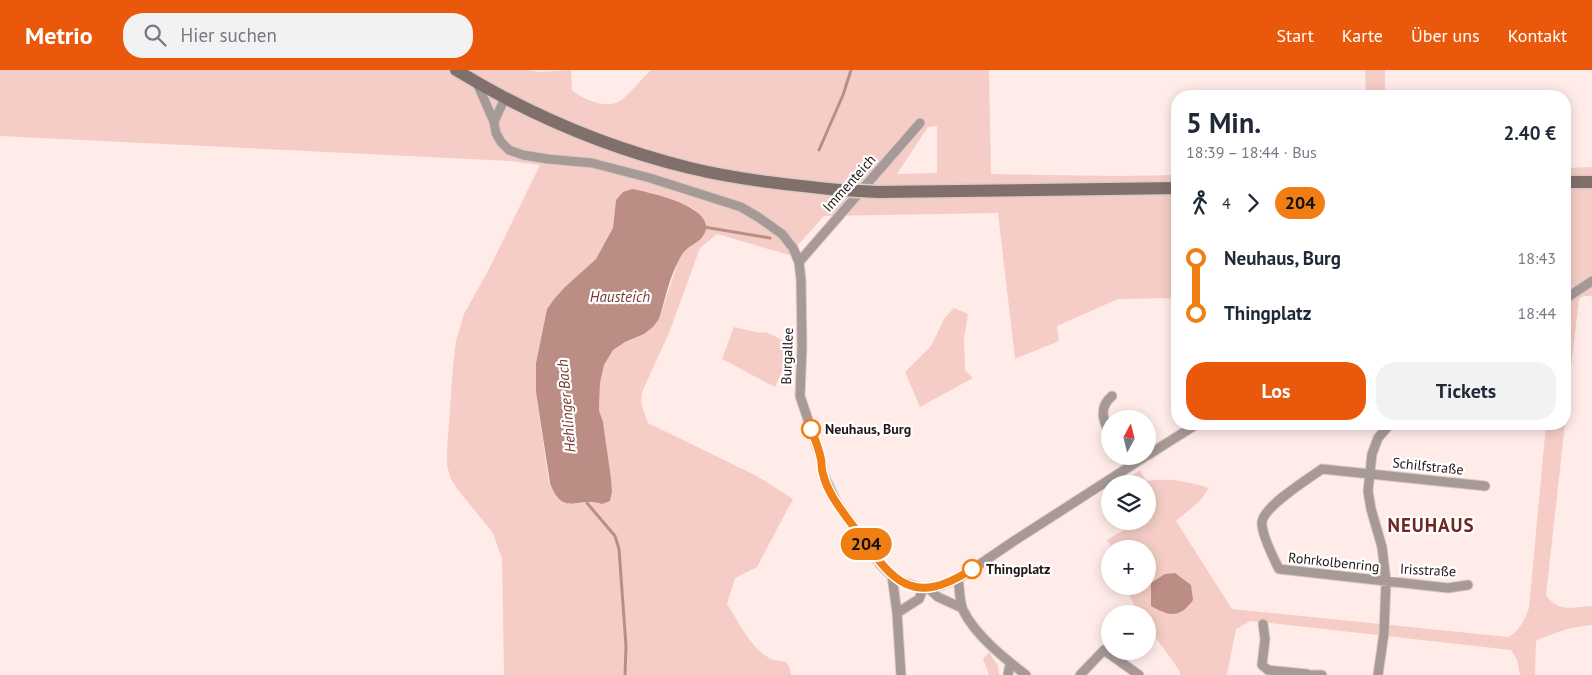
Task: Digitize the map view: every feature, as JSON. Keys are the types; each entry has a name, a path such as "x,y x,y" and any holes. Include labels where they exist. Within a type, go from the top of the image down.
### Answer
{"street":[{"path":"456,70 504,98 572,129 647,156 690,168 758,181 878,192 1171,188"},
{"name":"Burgallee","path":"477,83 494,122 496,133 509,150 523,155 599,165 650,178 742,207 782,234 793,248 798,262 801,280 802,347 800,396 819,451 823,474 837,503 880,564 892,576 914,587 925,588 938,597 962,608"},
{"path":"494,122 504,98"},
{"name":"Immenteich","path":"798,262 920,122"},
{"path":"1571,182 1589,184"},
{"path":"1571,295 1592,281"},
{"path":"1103,410 1105,404 1112,396"},
{"path":"1156,450 1188,430"},
{"path":"1378,675 1384,633 1386,581 1382,547 1368,491 1372,454 1378,438 1385,430"},
{"path":"897,613 919,599 925,588 942,585 958,579 1130,466"},
{"name":"Rohrkolbenring","path":"1369,474 1322,469 1272,506 1264,516 1262,524 1270,550 1279,569 1386,581"},
{"name":"Schilfstraße","path":"1369,474 1484,486"},
{"path":"892,576 897,613 901,675"},
{"path":"958,579 962,608 987,642 1026,675"},
{"name":"Irisstraße","path":"1386,581 1448,588 1468,585"},
{"path":"1263,624 1265,639 1262,665 1264,667 1268,670 1322,675"},
{"path":"1080,675 1104,650 1138,675"},
{"path":"1008,675 1010,662"}],"shaded area":[{"path":"0,70 527,70 540,72 571,70 572,90 588,100 608,104 624,98 651,70 989,70 991,174 1171,175 1171,298 1118,299 1057,326 1059,341 1015,359 998,213 824,216 789,255 717,234 700,248 669,333 642,392 641,403 648,423 757,476 793,499 757,567 735,578 727,604 759,651 774,660 786,662 791,675 504,675 502,559 493,533 451,479 447,466 447,451 456,341 464,314 489,269 540,165 510,161 0,136","holes":["937,126 937,173 897,174 928,127","632,189 655,194 694,209 706,227 704,235 686,249 678,262 659,319 653,327 644,334 625,342 613,350 604,365 600,383 599,410 603,422 612,491 602,504 596,502 569,504 549,483 536,392 536,363 547,309 565,287 596,259 607,242 613,228 616,200"]},
{"path":"1365,70 1385,70 1385,90 1366,90"},
{"path":"1592,167 1592,296 1584,296 1579,299 1571,368 1571,168"},
{"path":"954,308 968,314 964,339 965,370 973,378 920,407 905,372 931,346 944,319"},
{"path":"734,327 760,333 766,332 794,346 775,387 722,359"},
{"path":"1545,430 1564,430 1546,595 1551,601 1561,607 1592,606 1592,625 1563,630 1536,641 1535,675 1520,675 1517,660 1511,650 1251,621 1236,629 1227,675 1180,675 1179,670 1156,638 1156,605 1134,605 1130,595 1156,595 1156,540 1107,540 1124,530 1156,530 1156,480 1178,481 1209,488 1200,501 1176,521 1232,609 1508,637 1518,629 1529,608"},
{"path":"1140,470 1143,475 1133,475"},
{"path":"989,652 998,666 999,675 989,675 983,659"}],"water":[{"name":"Hausteich","path":"632,189 681,203 702,217 706,226 702,238 687,249 679,260 659,319 644,334 625,342 613,350 604,365 600,383 599,410 603,422 611,479 612,491 610,501 602,504 593,502 566,503 555,494 550,483 536,392 536,363 547,309 565,287 596,259 613,228 616,200 623,192"},
{"path":"1175,573 1191,585 1193,600 1179,613 1169,614 1156,608 1156,605 1151,605 1151,595 1156,595 1156,580 1165,574"}],"waterway":[{"name":"Hehlinger Bach","path":"819,150 843,95 851,70"},
{"name":"Hehlinger Bach","path":"704,227 770,238"},
{"name":"Hehlinger Bach","path":"587,501 615,536 619,549 626,646 625,675"}],"bus line":[{"name":"204","path":"811,429 828,487 837,503 886,571 900,581 922,589 958,579 972,569"}],"place":[{"name":"Neuhaus, Burg","path":"811,429"},
{"name":"Thingplatz","path":"972,569"}],"district":[{"name":"NEUHAUS","path":"1431,525"}]}
